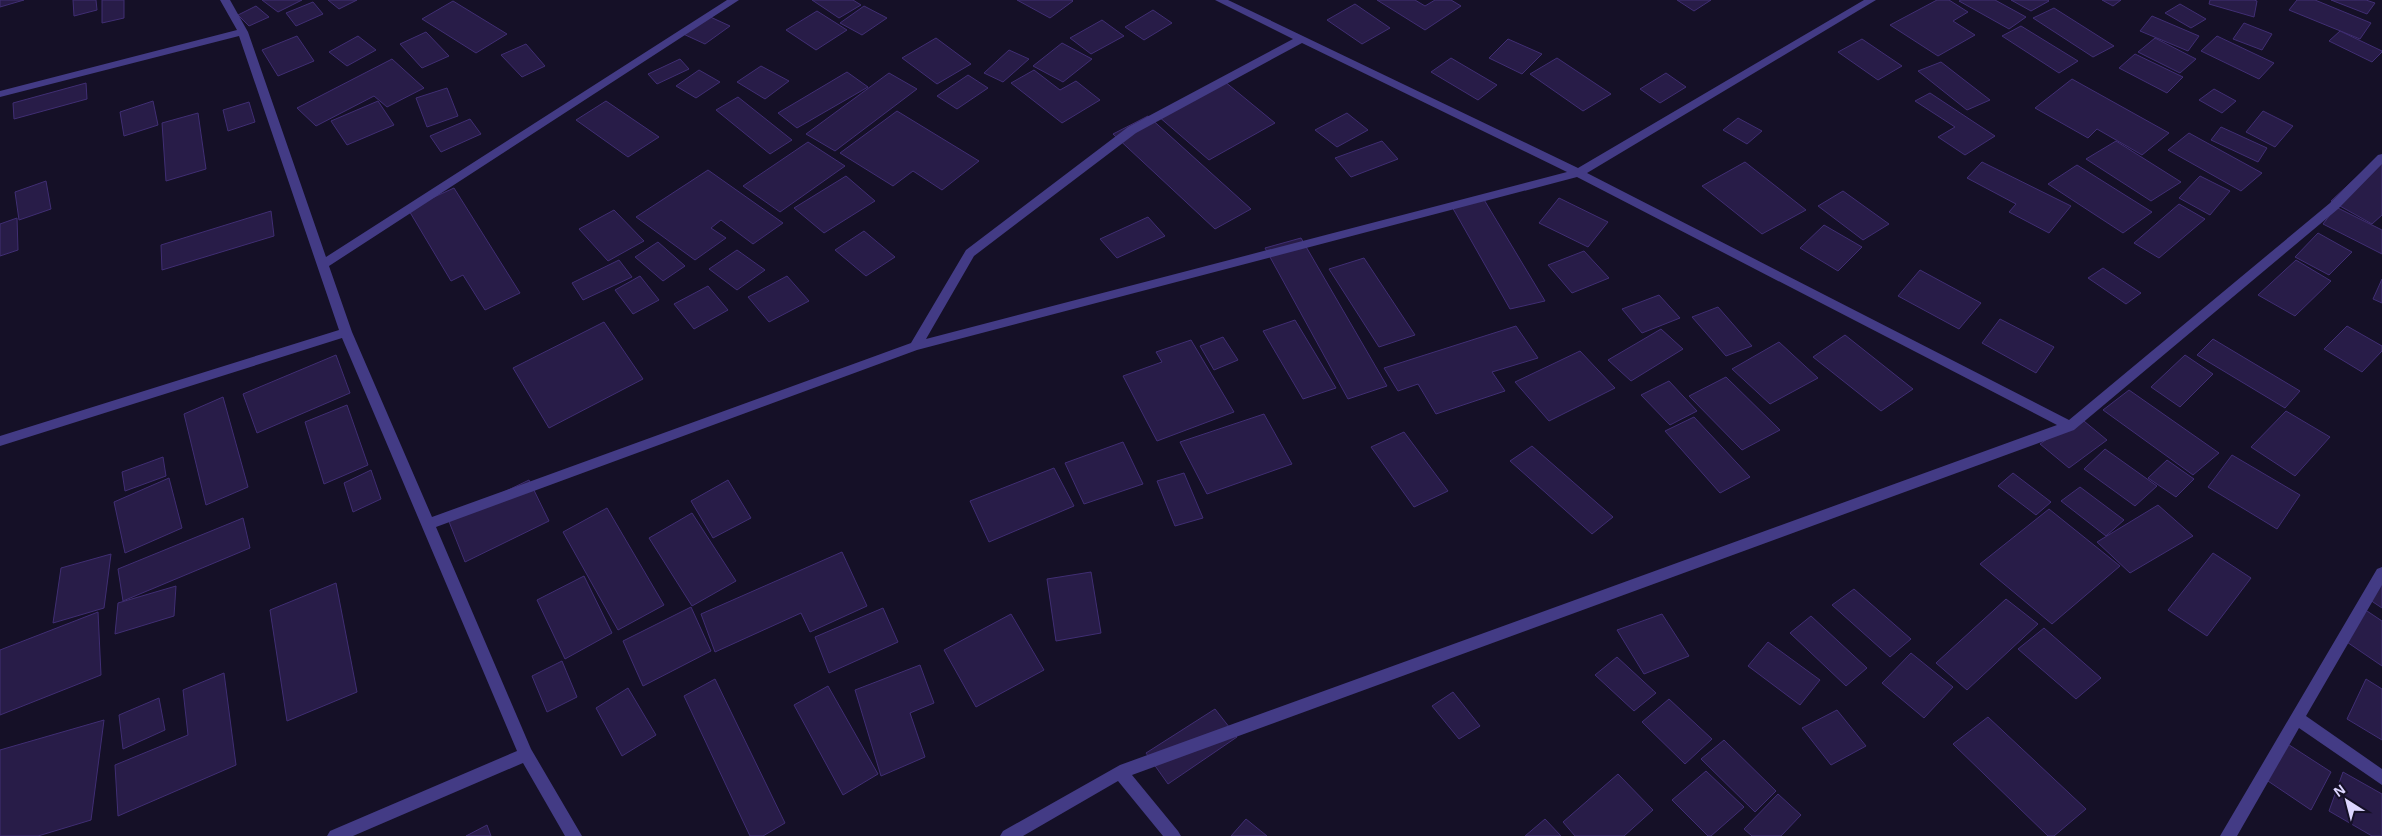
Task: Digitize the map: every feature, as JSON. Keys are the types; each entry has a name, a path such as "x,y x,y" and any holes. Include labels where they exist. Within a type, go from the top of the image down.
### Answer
{"street":[{"path":"225,0 244,32 346,332 526,754 574,836"},
{"path":"323,264 734,0"},
{"path":"1220,0 1578,173 2070,426"},
{"path":"428,524 915,346 1578,173 1871,0"},
{"path":"0,94 244,32"},
{"path":"915,346 970,253 1132,130 1302,39"},
{"path":"1008,836 1120,772 2070,426 2334,206 2382,158"},
{"path":"0,441 346,332"},
{"path":"2228,836 2382,573"},
{"path":"2297,718 2382,778"},
{"path":"335,836 526,754"},
{"path":"1120,772 1173,836"}],"building":[{"path":"0,0 24,0 0,7"},
{"path":"73,0 96,0 97,10 74,16"},
{"path":"102,0 124,0 124,18 102,23"},
{"path":"262,0 302,0 278,12"},
{"path":"328,0 357,0 339,9"},
{"path":"812,0 853,0 861,5 839,18"},
{"path":"1017,0 1072,0 1073,1 1050,18"},
{"path":"1377,0 1415,0 1425,6 1435,0 1451,0 1461,6 1425,30"},
{"path":"1677,0 1711,0 1694,11"},
{"path":"1937,0 1949,0 1968,12 1953,21 1975,35 1938,56 1890,25"},
{"path":"1995,0 2026,17 2009,29 1959,1"},
{"path":"2011,0 2048,0 2049,1 2031,11"},
{"path":"2102,0 2121,0 2113,6"},
{"path":"2210,0 2257,1 2254,17 2209,4"},
{"path":"2297,0 2315,0 2371,23 2360,39 2289,10"},
{"path":"2331,0 2366,0 2375,3 2367,14"},
{"path":"453,1 507,34 476,53 422,19"},
{"path":"313,2 323,14 296,26 286,13"},
{"path":"1355,4 1390,28 1362,44 1327,20"},
{"path":"2180,4 2206,19 2191,28 2165,13"},
{"path":"256,6 269,17 249,26 238,15"},
{"path":"864,6 887,18 862,35 840,23"},
{"path":"2054,8 2114,46 2093,57 2033,18"},
{"path":"1153,10 1172,23 1144,40 1125,27"},
{"path":"817,11 847,30 816,50 786,30"},
{"path":"706,15 730,26 705,44 681,33"},
{"path":"2152,16 2199,36 2188,51 2140,31"},
{"path":"1102,20 1124,36 1091,54 1070,38"},
{"path":"2244,23 2272,34 2262,50 2233,39"},
{"path":"2021,26 2078,61 2059,73 2002,36"},
{"path":"2340,31 2382,52 2372,62 2329,41"},
{"path":"426,32 449,56 422,68 400,44"},
{"path":"297,36 314,61 278,76 262,50"},
{"path":"358,36 376,50 347,66 329,52"},
{"path":"2217,36 2274,63 2259,79 2201,51"},
{"path":"936,38 971,64 937,84 902,58"},
{"path":"2155,38 2196,59 2180,73 2138,52"},
{"path":"1508,39 1542,54 1522,74 1489,58"},
{"path":"1862,39 1902,66 1878,80 1838,52"},
{"path":"1062,43 1092,59 1063,82 1033,66"},
{"path":"526,44 545,66 522,77 501,55"},
{"path":"1009,50 1029,59 1003,82 984,73"},
{"path":"2135,54 2183,77 2167,93 2119,68"},
{"path":"1451,58 1497,85 1478,100 1431,72"},
{"path":"1557,58 1611,94 1583,111 1530,74"},
{"path":"392,59 424,88 387,107 374,96 316,126 297,108"},
{"path":"680,59 689,69 657,84 648,74"},
{"path":"1941,62 1990,100 1967,110 1918,71"},
{"path":"761,66 789,81 765,99 737,82"},
{"path":"699,70 720,82 696,98 676,86"},
{"path":"1034,70 1060,90 1076,81 1100,100 1062,123 1011,83"},
{"path":"847,72 868,87 797,128 778,113"},
{"path":"889,73 917,89 835,151 806,134"},
{"path":"1666,73 1686,87 1660,103 1640,89"},
{"path":"968,75 988,88 957,109 937,96"},
{"path":"2072,79 2169,133 2142,155 2097,129 2088,138 2035,108"},
{"path":"1224,81 1275,123 1209,160 1158,116"},
{"path":"86,83 87,99 14,119 13,103"},
{"path":"447,88 458,116 427,127 416,98"},
{"path":"2214,89 2236,101 2222,113 2199,100"},
{"path":"1930,93 1995,136 1965,155 1938,137 1955,127 1915,101"},
{"path":"738,97 792,140 770,154 716,110"},
{"path":"153,101 158,125 124,136 120,112"},
{"path":"378,101 394,125 347,145 331,121"},
{"path":"606,101 659,137 628,157 576,120"},
{"path":"249,102 255,122 228,131 223,110"},
{"path":"897,111 979,161 942,190 913,171 893,186 840,153"},
{"path":"2263,111 2293,126 2275,147 2246,132"},
{"path":"198,113 206,169 166,181 162,123"},
{"path":"1347,113 1368,130 1337,147 1315,130"},
{"path":"1148,116 1251,209 1215,229 1113,134"},
{"path":"1738,118 1762,131 1747,144 1723,130"},
{"path":"470,119 481,134 441,152 430,136"},
{"path":"2221,127 2267,148 2258,162 2211,140"},
{"path":"2189,133 2262,173 2241,191 2168,150"},
{"path":"1382,141 1398,159 1351,177 1335,158"},
{"path":"2116,141 2181,182 2151,201 2086,159"},
{"path":"808,142 845,166 780,212 743,186"},
{"path":"2375,160 2382,164 2382,215 2372,224 2331,201"},
{"path":"1745,162 1806,210 1762,234 1702,186"},
{"path":"1982,162 2071,206 2049,233 2009,212 2016,204 1967,178"},
{"path":"2077,165 2152,212 2123,233 2048,184"},
{"path":"708,170 783,223 753,244 721,220 711,228 726,238 695,260 636,217"},
{"path":"846,176 875,201 824,233 794,208"},
{"path":"2200,176 2230,191 2210,215 2179,198"},
{"path":"46,181 51,209 19,220 15,192"},
{"path":"454,188 520,293 485,310 463,275 451,281 408,209"},
{"path":"1843,191 1889,224 1863,240 1818,206"},
{"path":"1483,198 1545,301 1510,309 1451,205"},
{"path":"1559,198 1608,222 1588,247 1539,223"},
{"path":"2179,204 2205,219 2159,258 2134,243"},
{"path":"2336,207 2382,230 2382,254 2323,224"},
{"path":"614,210 644,241 608,261 579,229"},
{"path":"271,211 274,236 162,270 161,245"},
{"path":"1148,217 1165,236 1117,258 1100,239"},
{"path":"17,218 18,250 0,256 0,224"},
{"path":"1824,225 1862,247 1838,271 1800,248"},
{"path":"864,231 895,257 866,276 835,250"},
{"path":"2318,233 2352,252 2329,275 2295,257"},
{"path":"1301,238 1387,386 1348,399 1265,248"},
{"path":"658,242 685,266 663,281 635,257"},
{"path":"737,250 765,270 737,290 709,269"},
{"path":"1584,251 1609,278 1572,293 1548,265"},
{"path":"1364,258 1415,335 1379,347 1329,269"},
{"path":"619,260 632,277 583,300 572,283"},
{"path":"2296,260 2331,281 2295,316 2258,295"},
{"path":"2103,268 2141,293 2126,304 2088,278"},
{"path":"1920,270 1981,303 1959,329 1898,296"},
{"path":"640,276 659,300 633,314 615,290"},
{"path":"787,276 809,301 769,322 748,297"},
{"path":"2382,279 2382,303 2373,299"},
{"path":"708,286 728,310 694,329 674,304"},
{"path":"1659,295 1680,318 1642,333 1622,309"},
{"path":"1718,307 1752,346 1726,356 1692,317"},
{"path":"2000,319 2054,347 2036,373 1982,343"},
{"path":"1295,320 1336,388 1303,399 1263,331"},
{"path":"604,322 643,379 549,428 513,368"},
{"path":"1516,326 1538,358 1492,372 1505,391 1436,414 1418,384 1398,391 1384,368"},
{"path":"2347,326 2382,346 2382,351 2362,372 2324,349"},
{"path":"1661,329 1683,349 1631,381 1608,360"},
{"path":"1845,335 1913,389 1881,411 1813,357"},
{"path":"1223,337 1238,360 1214,370 1200,346"},
{"path":"2213,339 2300,391 2285,408 2197,355"},
{"path":"1191,340 1234,412 1157,441 1123,376 1162,362 1156,352"},
{"path":"1779,342 1818,378 1770,404 1732,369"},
{"path":"1580,351 1615,388 1549,421 1515,382"},
{"path":"336,355 350,393 257,433 243,394"},
{"path":"2185,355 2213,374 2180,407 2151,387"},
{"path":"1726,377 1780,430 1742,450 1689,396"},
{"path":"1669,381 1697,411 1670,425 1641,395"},
{"path":"2129,390 2219,453 2193,475 2103,410"},
{"path":"223,397 248,487 206,505 184,414"},
{"path":"347,405 368,465 324,484 305,422"},
{"path":"2286,411 2330,437 2295,476 2251,447"},
{"path":"1264,414 1292,464 1207,494 1180,442"},
{"path":"1694,417 1750,477 1720,493 1665,431"},
{"path":"2079,417 2107,440 2069,468 2040,444"},
{"path":"1404,432 1448,491 1414,507 1371,447"},
{"path":"1123,442 1143,484 1084,504 1065,463"},
{"path":"1532,446 1613,517 1592,534 1510,461"},
{"path":"2105,449 2157,486 2135,506 2084,469"},
{"path":"2232,455 2300,495 2277,529 2208,487"},
{"path":"163,457 166,476 125,491 122,472"},
{"path":"2167,460 2194,479 2176,497 2148,478"},
{"path":"1054,468 1074,506 989,542 970,501"},
{"path":"371,470 381,499 353,512 344,483"},
{"path":"1184,473 1203,518 1175,526 1157,481"},
{"path":"2013,473 2051,502 2036,515 1998,486"},
{"path":"169,478 182,528 125,553 114,502"},
{"path":"529,480 549,521 465,562 448,519"},
{"path":"728,480 751,518 713,538 691,501"},
{"path":"2080,487 2124,520 2106,536 2061,501"},
{"path":"2158,505 2193,536 2130,573 2097,542"},
{"path":"607,508 664,605 618,630 563,532"},
{"path":"2049,509 2120,566 2052,624 1980,564"},
{"path":"692,513 736,581 692,606 649,538"},
{"path":"243,518 250,548 123,601 118,569"},
{"path":"842,552 867,606 810,632 801,613 715,652 701,614"},
{"path":"2213,553 2251,578 2207,636 2168,610"},
{"path":"111,554 104,608 53,623 61,568"},
{"path":"1091,572 1101,633 1056,641 1047,579"},
{"path":"2382,575 2382,608 2364,596"},
{"path":"584,576 612,633 565,659 537,600"},
{"path":"336,583 357,692 287,721 270,610"},
{"path":"176,586 174,616 115,634 118,603"},
{"path":"1854,589 1911,639 1890,657 1832,605"},
{"path":"2006,599 2038,624 1967,690 1936,663"},
{"path":"691,607 711,651 643,686 623,641"},
{"path":"883,608 898,642 829,673 815,637"},
{"path":"2364,609 2382,621 2382,666 2341,638"},
{"path":"98,612 101,675 0,715 0,650"},
{"path":"1011,614 1044,670 976,707 944,650"},
{"path":"1662,614 1689,656 1644,674 1617,630"},
{"path":"1811,616 1867,668 1846,686 1790,633"},
{"path":"2044,628 2101,678 2076,699 2018,649"},
{"path":"1768,642 1820,680 1800,705 1748,666"},
{"path":"1911,653 1953,687 1924,718 1882,683"},
{"path":"1617,657 1656,693 1634,711 1595,675"},
{"path":"562,661 577,697 547,712 532,676"},
{"path":"920,665 934,703 910,713 925,757 881,776 855,690"},
{"path":"224,673 236,765 118,816 115,765 188,735 183,690"},
{"path":"715,679 785,823 763,836 750,836 684,696"},
{"path":"2366,679 2382,689 2382,740 2347,719"},
{"path":"828,686 878,774 843,795 794,705"},
{"path":"628,688 656,735 622,756 596,708"},
{"path":"1453,692 1480,726 1459,739 1432,706"},
{"path":"159,698 165,730 123,749 119,715"},
{"path":"1669,699 1712,739 1685,764 1642,722"},
{"path":"1215,709 1237,737 1168,784 1146,753"},
{"path":"1837,710 1866,746 1831,765 1802,728"},
{"path":"1988,717 2086,809 2054,836 2048,836 1953,744"},
{"path":"104,720 91,820 38,836 0,836 0,750"},
{"path":"2280,739 2331,772 2311,810 2259,775"},
{"path":"1724,740 1776,791 1755,812 1701,759"},
{"path":"1706,771 1744,807 1711,836 1708,836 1672,800"},
{"path":"2343,772 2382,794 2382,836 2372,836 2329,811"},
{"path":"1618,774 1653,810 1624,836 1575,836 1563,822"},
{"path":"1778,794 1801,815 1781,836 1752,836 1744,829"},
{"path":"1246,819 1267,836 1231,836"},
{"path":"1545,819 1561,836 1525,836"},
{"path":"487,825 491,836 466,836"}]}
